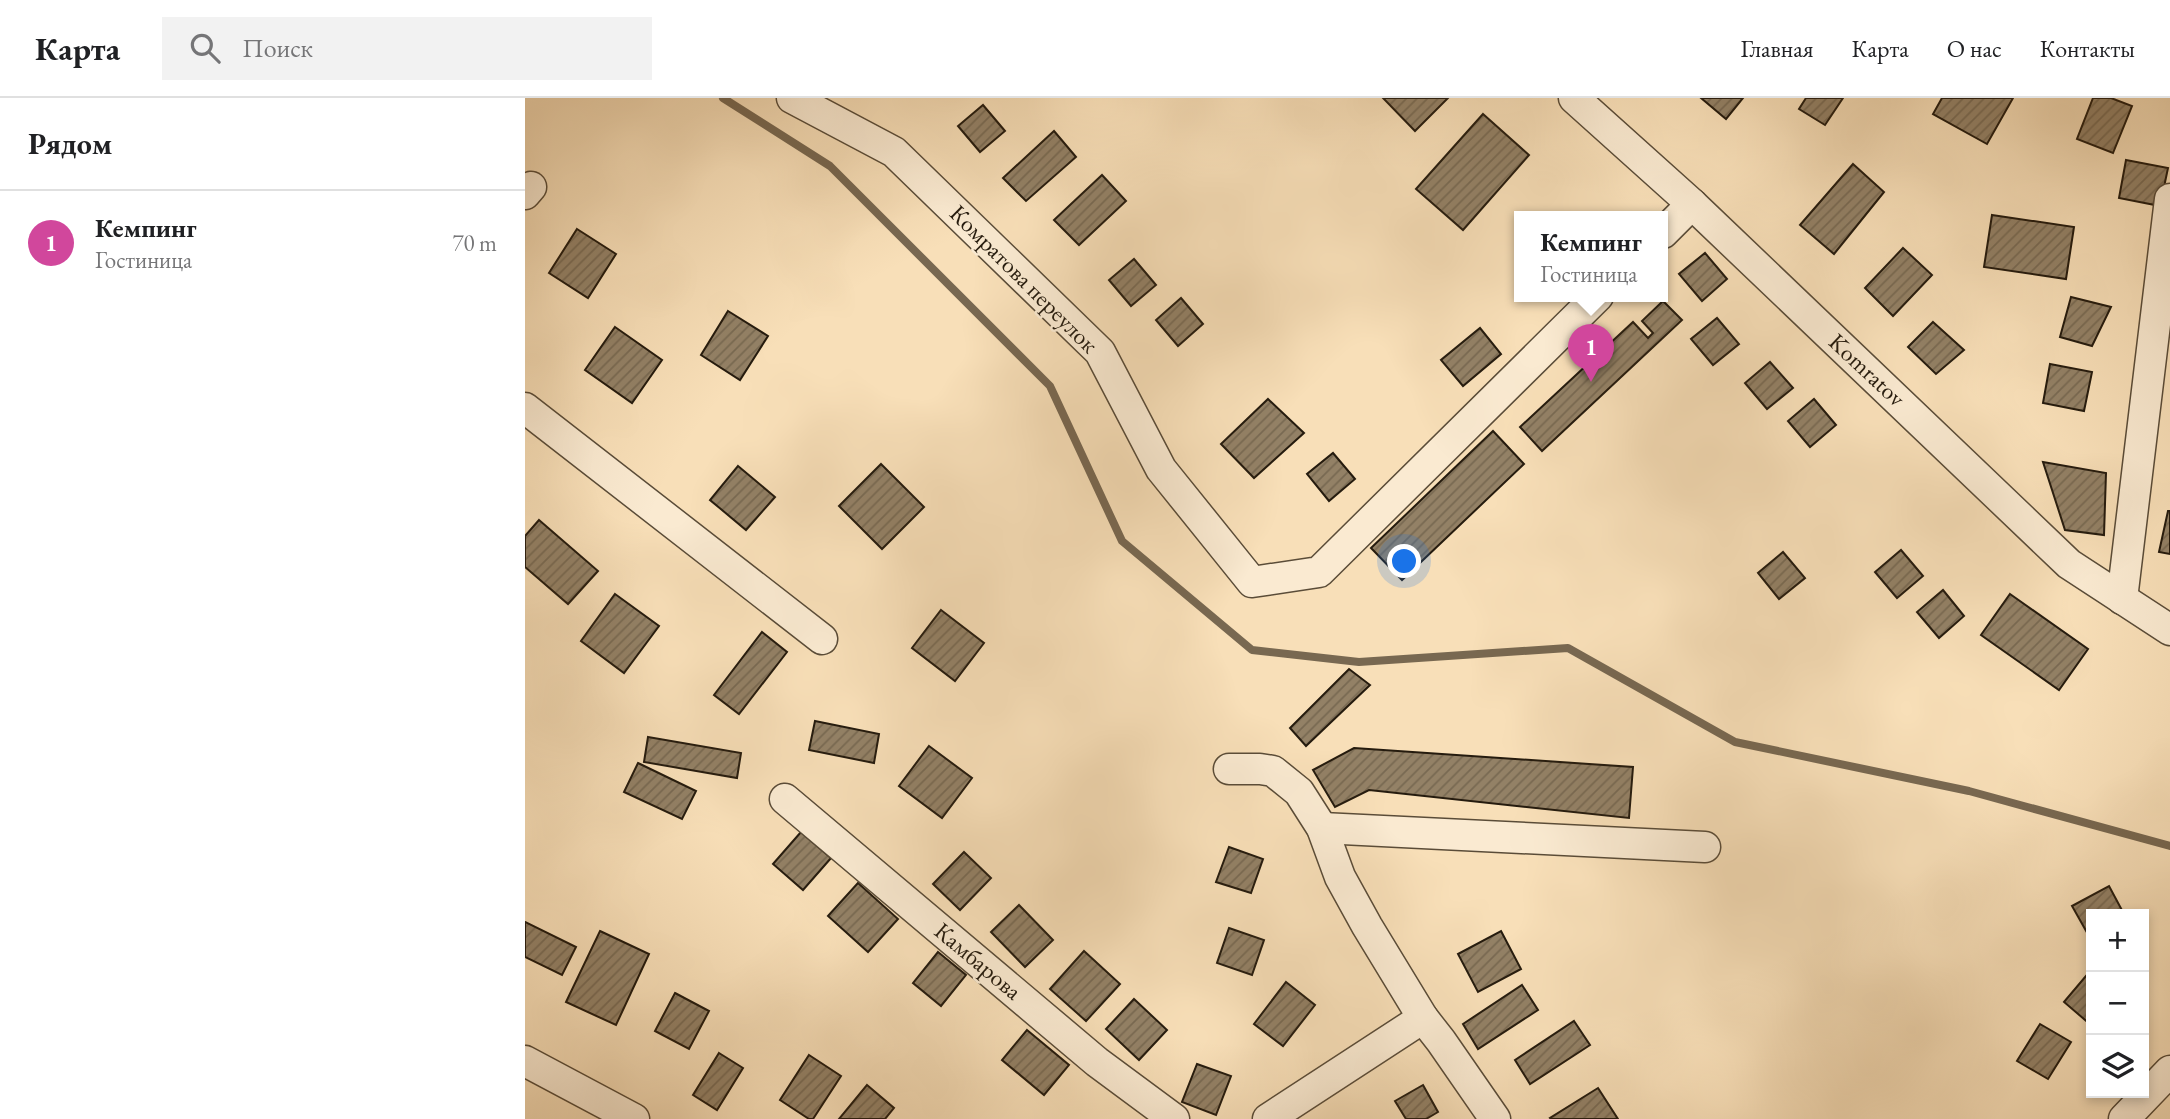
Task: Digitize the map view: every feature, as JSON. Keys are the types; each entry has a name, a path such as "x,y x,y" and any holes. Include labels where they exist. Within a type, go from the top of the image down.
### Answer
{"street":[{"name":"Комратова переулок","path":"792,98 894,152 1100,352 1161,469 1252,582 1319,572 1592,302"},
{"name":"Komratov","path":"1574,98 1692,204 2069,564 2170,630"},
{"path":"2122,599 2170,199"},
{"path":"1668,228 1692,204"},
{"path":"525,408 822,639"},
{"path":"1229,769 1273,771 1299,792 1322,828 1340,877 1423,1018 1496,1119"},
{"name":"Камбарова","path":"785,799 1097,1062 1174,1119"},
{"path":"1322,828 1705,847"},
{"path":"1268,1119 1423,1018"},
{"path":"525,1060 634,1119"},
{"path":"2124,1119 2170,1071"}],"building":[{"path":"1383,98 1448,98 1415,131"},
{"path":"1701,98 1743,98 1726,119"},
{"path":"1806,98 1843,98 1825,125 1799,109"},
{"path":"1942,98 2013,98 1987,144 1933,114"},
{"path":"2093,98 2111,98 2132,106 2113,153 2077,139"},
{"path":"983,105 1005,131 980,152 958,126"},
{"path":"1483,114 1529,155 1463,230 1416,189"},
{"path":"1054,131 1076,157 1026,201 1003,178"},
{"path":"2126,160 2168,168 2160,206 2119,198"},
{"path":"1853,164 1884,192 1834,254 1800,225"},
{"path":"1102,175 1126,201 1079,245 1054,220"},
{"path":"1992,215 2074,227 2066,279 1984,267"},
{"path":"577,229 616,254 588,298 549,273"},
{"path":"1903,248 1932,275 1893,316 1865,288"},
{"path":"1705,253 1727,279 1702,301 1679,274"},
{"path":"1134,259 1156,285 1131,306 1109,280"},
{"path":"2071,297 2111,307 2092,346 2060,337"},
{"path":"1181,298 1203,324 1178,346 1156,320"},
{"path":"1662,302 1682,320 1542,451 1520,427 1633,322 1648,338 1653,333 1642,321"},
{"path":"728,311 768,336 740,380 701,355"},
{"path":"1717,318 1739,344 1713,365 1691,339"},
{"path":"1933,322 1964,350 1936,374 1908,347"},
{"path":"615,327 662,360 632,403 585,370"},
{"path":"1480,328 1501,354 1463,386 1441,360"},
{"path":"1770,362 1793,388 1767,409 1745,383"},
{"path":"2050,364 2092,372 2084,411 2043,403"},
{"path":"1268,399 1304,433 1254,478 1221,444"},
{"path":"1814,399 1836,425 1810,447 1788,421"},
{"path":"1493,431 1524,464 1402,580 1371,548"},
{"path":"1333,453 1355,479 1329,501 1307,474"},
{"path":"2043,462 2106,473 2104,535 2065,530"},
{"path":"881,464 924,507 882,549 839,506"},
{"path":"738,466 775,497 746,530 710,500"},
{"path":"2170,511 2170,554 2159,552"},
{"path":"539,520 598,571 568,604 525,567 525,536"},
{"path":"1901,550 1923,576 1897,598 1875,572"},
{"path":"1783,552 1805,578 1779,599 1758,573"},
{"path":"1943,590 1964,616 1939,638 1917,612"},
{"path":"615,594 659,626 624,673 581,641"},
{"path":"2010,594 2088,649 2059,690 1981,635"},
{"path":"941,610 984,643 955,681 912,648"},
{"path":"762,632 787,652 739,714 714,695"},
{"path":"1349,669 1370,685 1306,746 1290,728"},
{"path":"815,721 879,734 874,763 809,750"},
{"path":"648,737 741,753 737,778 644,762"},
{"path":"929,746 972,778 942,818 899,786"},
{"path":"1354,748 1633,767 1629,818 1369,790 1335,807 1313,770"},
{"path":"638,763 696,791 682,819 624,792"},
{"path":"801,832 831,858 803,890 773,864"},
{"path":"1229,847 1263,859 1251,893 1216,882"},
{"path":"964,852 991,878 960,910 933,884"},
{"path":"858,883 898,919 868,952 828,916"},
{"path":"2109,886 2121,909 2086,909 2086,931 2072,906"},
{"path":"1019,905 1053,940 1025,967 991,932"},
{"path":"525,922 576,947 562,975 525,957"},
{"path":"1229,928 1264,940 1252,975 1217,963"},
{"path":"600,931 649,954 616,1025 566,1002"},
{"path":"1501,931 1521,969 1478,992 1458,954"},
{"path":"1084,951 1120,984 1086,1021 1050,989"},
{"path":"938,952 966,975 941,1006 913,983"},
{"path":"2086,976 2086,1021 2064,1002"},
{"path":"1286,982 1315,1005 1283,1046 1254,1024"},
{"path":"1522,985 1538,1010 1478,1049 1463,1024"},
{"path":"675,993 709,1011 689,1049 655,1031"},
{"path":"1134,999 1167,1030 1139,1060 1106,1029"},
{"path":"1574,1021 1590,1045 1530,1084 1515,1060"},
{"path":"2040,1024 2071,1042 2048,1079 2017,1061"},
{"path":"1027,1030 1069,1065 1044,1095 1002,1060"},
{"path":"719,1053 743,1068 717,1110 693,1095"},
{"path":"809,1055 841,1076 813,1119 780,1100"},
{"path":"1197,1064 1231,1076 1216,1115 1182,1102"},
{"path":"867,1085 894,1108 885,1119 839,1119"},
{"path":"1423,1085 1438,1112 1426,1119 1406,1119 1395,1101"},
{"path":"1598,1088 1618,1119 1550,1118"}],"waterway":[{"path":"723,98 830,166 1050,386 1122,541 1252,650 1359,662 1568,648 1735,742 1969,791 2170,846"}],"place":[{"name":"Кемпинг","path":"1591,382"}]}
